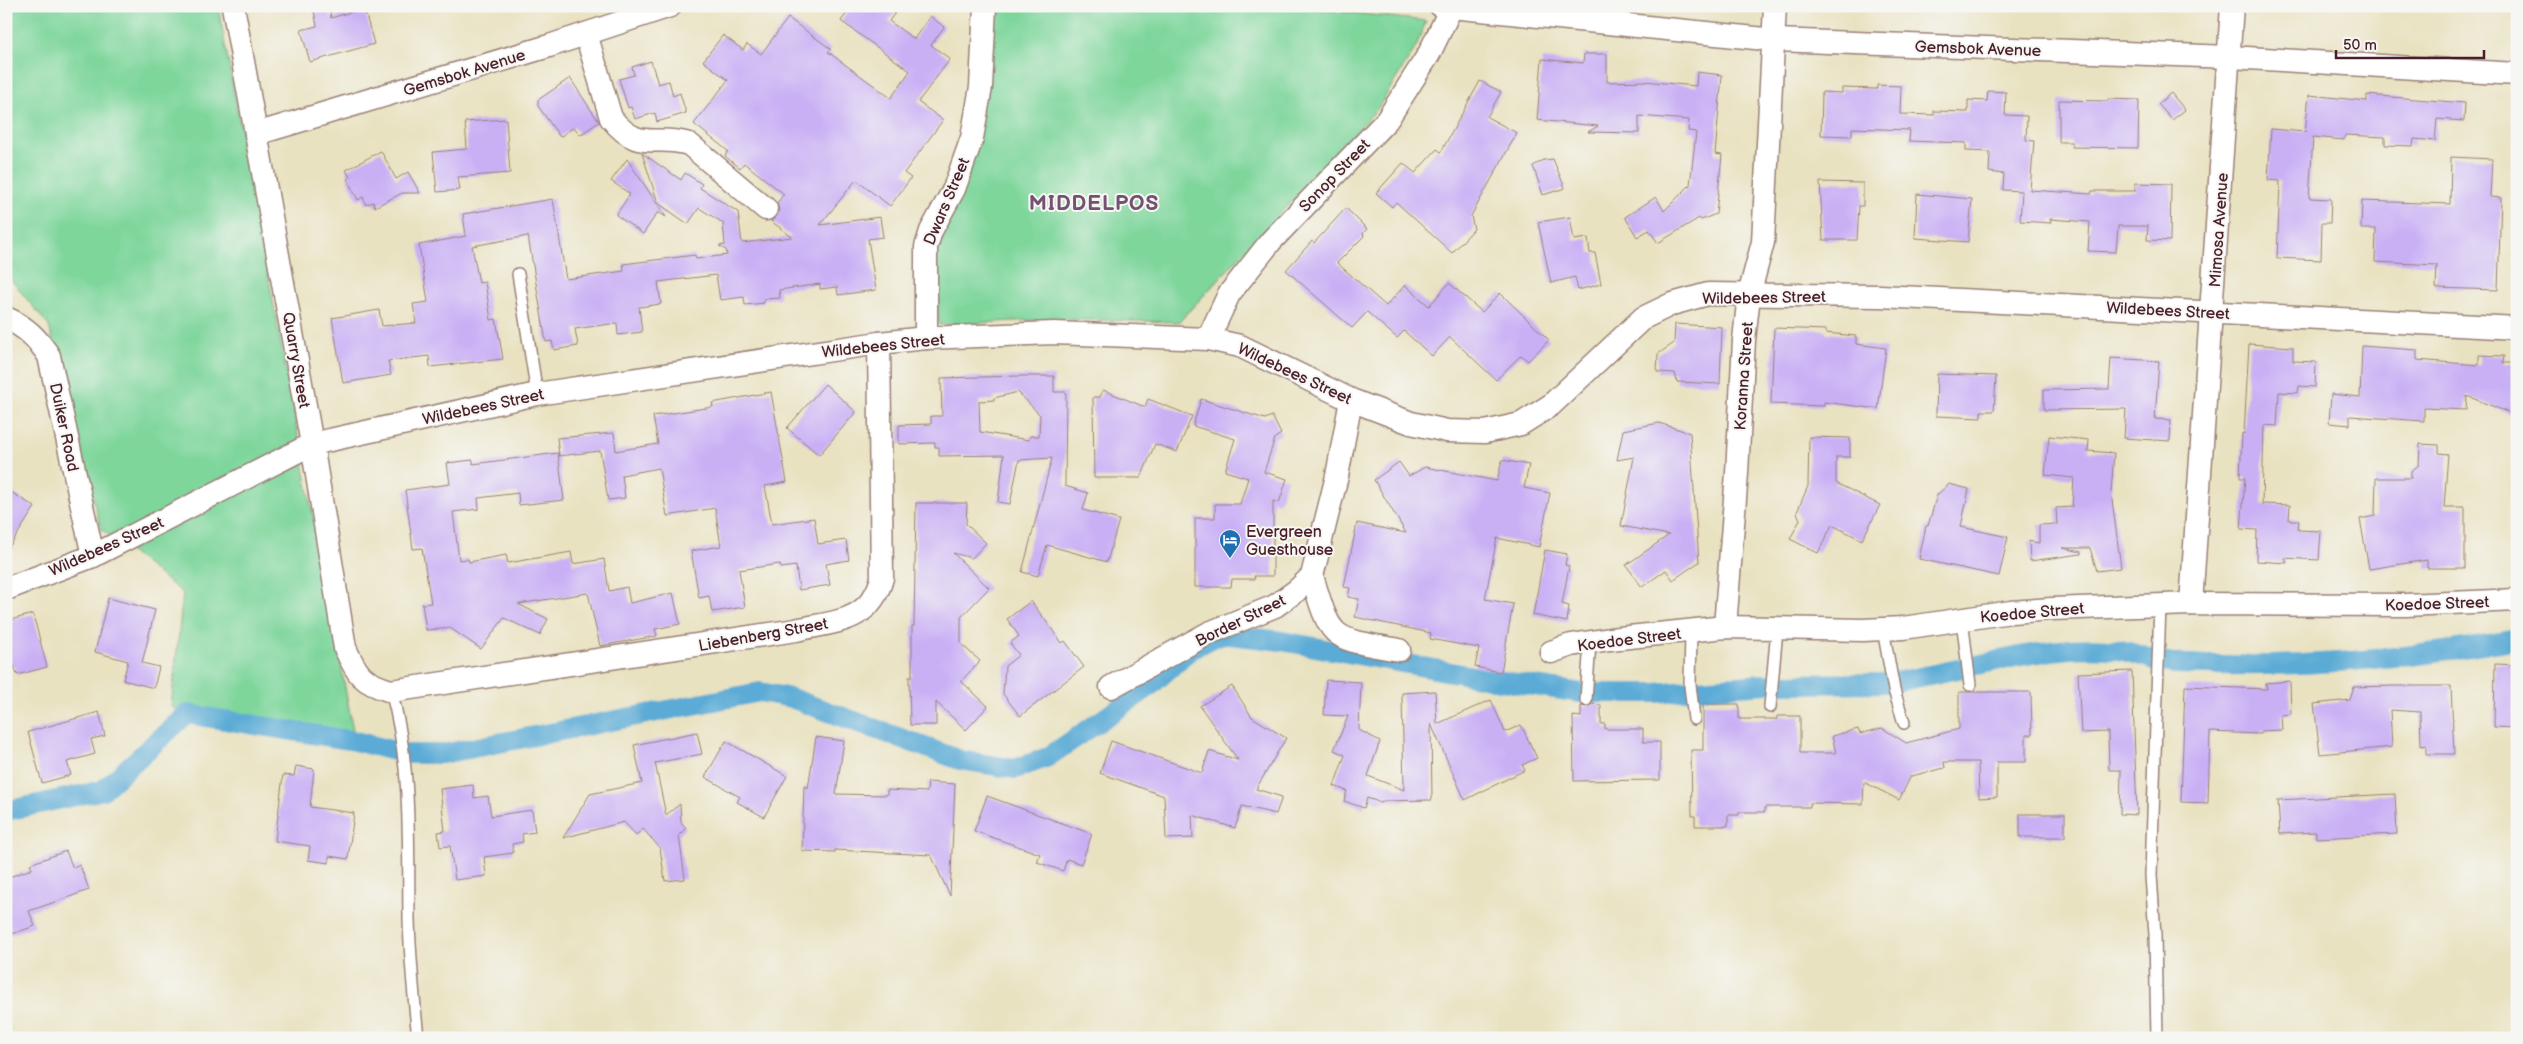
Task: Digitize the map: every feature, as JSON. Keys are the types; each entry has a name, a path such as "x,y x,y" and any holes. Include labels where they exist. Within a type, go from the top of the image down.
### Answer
{"street":[{"name":"Quarry Street","path":"233,6 312,444 345,648 353,666 371,685 391,691"},
{"name":"Gemsbok Avenue","path":"256,134 586,34 670,6"},
{"name":"Dwars Street","path":"926,338 926,247 931,230 954,189 972,138 981,88 985,6"},
{"name":"Koranna Street","path":"1725,627 1749,295 1763,242 1775,6"},
{"name":"Mimosa Avenue","path":"2191,604 2232,6"},
{"name":"Gemsbok Avenue","path":"1448,7 1774,40 2230,57 2517,74"},
{"name":"Sonop Street","path":"1208,339 1229,294 1271,242 1387,120 1429,54 1448,7"},
{"path":"586,34 611,118 617,126 642,141 679,141 688,144 766,209"},
{"name":"Wildebees Street","path":"6,589 92,556 312,444 537,394 879,343 926,338 1054,333 1208,339 1240,346 1351,400 1411,423 1447,431 1485,432 1521,424 1552,405 1643,318 1672,304 1708,294 1880,296 2517,328"},
{"name":"Duiker Road","path":"6,318 24,326 38,339 49,356 92,556"},
{"name":"Liebenberg Street","path":"391,691 796,630 852,617 862,612 873,601 882,578 879,343"},
{"path":"1351,400 1337,476 1312,576 1323,613 1337,636 1353,642 1399,650"},
{"name":"Border Street","path":"1111,687 1209,633 1275,606 1296,592 1312,576"},
{"name":"Koedoe Street","path":"1551,652 1590,642 1725,627 1883,629 2011,612 2160,604 2405,605 2517,600"}],"lane":[{"path":"518,274 537,394"},
{"path":"2157,1038 2155,935 2151,874 2160,604"},
{"path":"1962,619 1970,685"},
{"path":"1770,707 1777,628"},
{"path":"1883,629 1894,690 1904,723"},
{"path":"1691,631 1690,685 1694,718"},
{"path":"1586,700 1590,642"},
{"path":"391,691 400,724 404,763 410,846 410,920 418,1038"}],"green space":[{"path":"6,6 218,6 355,741 187,714 171,707 183,593 101,529 49,326 12,281 6,249"},
{"path":"996,6 1289,6 1426,21 1416,47 1378,108 1179,322 1053,319 939,325 932,238 969,174"}],"building":[{"path":"313,6 329,6 331,18 364,8 374,44 310,62 301,30 317,26"},
{"path":"852,6 900,6 889,21 914,39 930,16 944,27 931,45 950,59 918,102 943,120 904,173 911,178 890,206 856,180 820,225 880,217 883,237 868,239 876,290 838,295 837,287 820,289 820,284 779,290 780,298 764,299 764,303 745,305 744,297 720,300 716,275 658,282 661,304 639,307 642,332 618,335 617,323 575,329 578,346 554,350 552,341 546,342 528,236 472,246 479,283 485,282 491,320 496,319 503,359 430,367 429,356 388,361 391,375 343,383 332,318 379,310 382,326 416,323 413,304 428,302 419,245 466,236 463,214 553,199 566,279 624,271 623,264 695,255 696,259 727,255 726,250 719,246 725,245 723,223 699,208 688,224 658,203 642,153 681,180 685,173 702,184 700,188 738,212 742,243 792,237 771,221 779,211 777,203 784,194 744,163 740,168 725,156 728,151 694,124 728,80 703,61 723,35 743,50 747,44 761,54 788,18 831,49 828,52 891,98 910,71 841,21"},
{"path":"1584,54 1607,54 1607,82 1644,81 1696,86 1697,72 1722,75 1715,154 1722,155 1716,214 1701,220 1699,218 1658,243 1649,230 1637,237 1625,217 1656,197 1664,211 1690,185 1696,132 1688,131 1689,120 1639,116 1639,133 1588,132 1598,126 1537,120 1542,59 1583,63"},
{"path":"651,61 658,84 669,81 673,96 680,93 686,113 657,122 655,113 635,119 631,107 628,108 619,79 634,75 632,67"},
{"path":"570,78 599,122 580,135 574,127 560,137 538,106 538,100"},
{"path":"1480,81 1501,92 1487,117 1517,133 1471,216 1474,229 1452,253 1396,202 1392,207 1376,193 1403,163 1415,173 1437,149 1441,152"},
{"path":"1877,85 1901,86 1900,114 1934,115 1934,111 1968,112 1968,100 1987,101 1988,91 2006,92 2005,115 2027,116 2026,140 2034,141 2030,190 2091,194 2092,191 2135,191 2135,183 2171,184 2170,241 2147,240 2148,226 2118,226 2116,252 2088,251 2090,222 2050,219 2051,223 2020,221 2022,191 2003,190 2004,174 1989,172 1990,152 1966,151 1966,143 1909,141 1910,130 1852,128 1852,136 1821,135 1822,92 1842,93 1842,88 1877,89"},
{"path":"2171,93 2185,110 2172,120 2158,104"},
{"path":"2309,95 2367,101 2367,95 2465,103 2464,121 2437,119 2435,141 2414,139 2413,146 2385,145 2385,137 2345,135 2344,140 2313,137 2309,198 2331,199 2330,223 2322,223 2321,260 2277,258 2280,181 2268,180 2271,129 2305,132"},
{"path":"2108,99 2139,100 2138,148 2072,147 2072,142 2059,142 2059,100 2108,101"},
{"path":"506,119 510,173 458,177 460,190 437,192 433,152 467,149 465,122"},
{"path":"381,151 396,179 408,172 420,193 402,193 375,207 373,202 366,205 363,197 358,200 347,179 350,177 346,170"},
{"path":"2451,157 2492,159 2490,197 2501,198 2498,290 2436,288 2437,265 2375,262 2376,229 2361,229 2362,201 2450,204"},
{"path":"627,159 666,217 658,212 643,234 616,215 630,194 611,181"},
{"path":"1553,159 1565,188 1543,195 1533,166 1544,160"},
{"path":"1820,182 1863,183 1863,206 1859,206 1857,240 1823,240"},
{"path":"1917,194 1972,199 1968,242 1915,238"},
{"path":"1346,208 1367,229 1363,233 1364,236 1337,263 1386,306 1405,285 1429,306 1449,283 1482,312 1500,293 1549,340 1528,361 1521,355 1496,380 1450,337 1432,356 1404,331 1397,338 1367,312 1352,328 1286,270"},
{"path":"1570,217 1574,240 1588,238 1590,253 1595,253 1601,284 1578,290 1575,277 1551,283 1538,222"},
{"path":"1675,324 1722,327 1720,384 1677,382 1675,373 1657,372 1658,354 1674,343"},
{"path":"1774,328 1826,330 1826,333 1856,336 1856,344 1886,348 1878,409 1824,402 1824,406 1771,404"},
{"path":"2249,344 2293,347 2293,361 2316,362 2315,387 2299,386 2298,393 2279,392 2277,426 2264,425 2262,504 2290,505 2289,520 2299,520 2298,530 2321,531 2319,560 2285,558 2287,563 2256,561 2257,530 2241,529 2245,478 2240,478"},
{"path":"2362,346 2417,350 2417,360 2479,365 2479,355 2504,356 2503,363 2517,363 2517,416 2467,396 2466,410 2424,408 2424,421 2350,416 2350,425 2329,423 2331,394 2360,397"},
{"path":"2111,358 2159,361 2155,419 2171,420 2170,441 2124,438 2126,409 2044,410 2044,390 2109,389"},
{"path":"1937,374 1996,376 1994,411 1981,411 1981,418 1936,416"},
{"path":"1054,376 1054,392 1066,392 1065,486 1088,493 1083,510 1119,520 1107,562 1047,545 1038,576 1022,572 1052,458 1019,460 1010,504 998,502 1004,455 939,456 939,447 935,447 935,443 899,444 899,425 931,424 931,416 942,416 941,378","holes":["1018,392 1040,415 1039,436 1030,436 1029,440 980,432 979,401 994,400 994,398"]},
{"path":"825,384 856,412 819,455 787,428"},
{"path":"1103,390 1145,407 1148,399 1192,416 1177,452 1155,444 1141,478 1094,478 1093,397 1100,397"},
{"path":"771,392 787,482 765,486 772,524 814,518 818,544 846,540 849,560 826,564 830,585 799,590 796,566 781,568 780,564 739,570 745,607 712,612 709,596 699,598 691,551 721,546 715,508 667,516 659,468 622,475 625,498 608,500 600,451 559,456 557,438 614,433 616,451 658,444 653,416 713,407 712,403"},
{"path":"1201,399 1265,419 1272,416 1281,434 1275,438 1264,472 1287,479 1279,503 1273,501 1273,576 1254,576 1255,579 1232,579 1231,587 1195,587 1195,518 1215,518 1215,504 1240,504 1248,478 1225,471 1235,439 1193,426"},
{"path":"1659,423 1690,433 1699,562 1673,580 1666,570 1642,587 1626,565 1669,535 1621,526 1634,457 1617,460 1623,430"},
{"path":"2049,436 2089,440 2088,451 2114,453 2111,492 2121,568 2097,571 2090,548 2063,548 2081,552 2081,554 2030,561 2029,541 2039,543 2039,525 2057,524 2056,508 2072,507 2074,478 2045,475"},
{"path":"1809,437 1850,438 1850,457 1836,457 1836,483 1880,505 1862,540 1832,525 1818,553 1790,539 1800,520 1797,512 1808,486"},
{"path":"2420,444 2439,445 2439,453 2448,454 2444,507 2465,507 2465,568 2427,568 2427,560 2369,569 2360,519 2375,516 2376,478 2411,478 2411,471 2419,465"},
{"path":"558,453 564,500 519,505 518,493 478,498 479,509 453,512 459,560 468,559 469,562 506,555 508,563 571,552 573,564 604,559 609,591 627,587 630,603 673,593 680,624 655,629 657,636 600,646 588,593 518,604 548,619 540,635 504,618 481,649 450,628 426,630 422,604 431,603 422,548 413,549 405,490 450,484 447,463 473,460 473,464"},
{"path":"1502,460 1529,465 1524,488 1550,493 1539,547 1497,538 1485,599 1513,604 1501,672 1475,667 1479,648 1430,639 1431,633 1355,617 1359,599 1348,597 1350,588 1344,587 1357,523 1406,533 1374,480 1399,462 1409,476 1425,467 1497,481"},
{"path":"1949,484 1969,489 1961,527 2008,537 1999,576 1919,559 1926,526 1928,526 1937,495"},
{"path":"6,489 35,507 6,552"},
{"path":"916,503 967,503 966,524 986,543 972,558 953,553 989,588 961,617 961,644 980,661 961,681 988,706 966,730 936,702 936,725 910,725 909,677 912,677"},
{"path":"1545,550 1567,554 1565,565 1569,566 1562,604 1569,606 1567,622 1533,615"},
{"path":"108,598 155,610 142,663 159,667 154,688 123,680 128,661 95,652"},
{"path":"1031,601 1062,643 1065,641 1084,667 1020,716 1003,694 1005,666 1019,655 1010,643 1019,636 1007,619"},
{"path":"33,614 47,667 17,675 14,666 6,668 6,621"},
{"path":"2495,664 2517,665 2517,728 2494,727"},
{"path":"2132,671 2137,815 2120,814 2121,770 2109,770 2108,732 2081,733 2078,673"},
{"path":"1326,680 1361,682 1359,730 1380,741 1368,776 1404,790 1402,693 1435,691 1437,724 1491,700 1505,732 1521,725 1537,758 1522,765 1525,770 1465,800 1431,724 1432,800 1383,801 1382,803 1367,798 1364,808 1344,801 1347,791 1334,786 1345,755 1334,750 1348,716 1324,715"},
{"path":"2290,681 2291,714 2281,715 2282,730 2261,731 2260,734 2210,732 2208,803 2181,802 2185,686 2267,689 2266,683"},
{"path":"1232,686 1252,717 1286,738 1256,789 1282,797 1276,814 1242,806 1235,828 1192,815 1193,838 1166,839 1164,796 1100,773 1111,741 1202,773 1209,751 1238,760 1200,706"},
{"path":"2451,686 2454,754 2426,754 2426,745 2421,746 2420,712 2390,710 2392,747 2320,754 2314,704 2350,700 2354,687"},
{"path":"1959,692 2031,692 2032,735 2026,735 2026,762 1997,762 1997,797 1979,798 1978,762 1944,762 1945,768 1911,776 1899,800 1864,782 1863,804 1810,803 1810,807 1765,807 1765,812 1739,812 1739,815 1728,815 1728,826 1695,826 1695,816 1692,816 1691,750 1703,750 1703,704 1739,704 1739,719 1777,719 1777,716 1800,716 1800,753 1836,753 1832,736 1858,729 1860,734 1882,728 1906,743 1959,729"},
{"path":"1592,704 1601,705 1601,724 1605,724 1605,729 1643,729 1643,742 1660,742 1660,780 1574,781 1573,716 1581,717 1581,706 1586,707"},
{"path":"99,712 105,736 91,739 95,754 67,762 71,775 42,783 28,732"},
{"path":"697,732 702,754 655,763 666,815 680,804 681,822 686,828 679,835 685,879 665,881 660,848 643,829 636,835 624,822 563,838 590,794 642,783 634,745"},
{"path":"816,737 844,741 836,794 887,795 887,790 927,792 928,782 955,784 950,896 931,855 835,850 835,852 802,851 804,786 808,788"},
{"path":"726,741 787,776 764,817 737,802 740,797 705,777"},
{"path":"296,766 314,769 310,807 354,813 348,859 329,856 329,863 308,860 310,846 275,841 283,775 294,776"},
{"path":"473,785 474,798 488,796 491,816 532,810 535,832 522,834 523,842 512,844 513,853 484,857 486,876 455,880 450,846 440,847 438,832 445,831 440,789"},
{"path":"2395,794 2397,834 2316,838 2316,832 2280,834 2278,800"},
{"path":"987,796 1092,834 1081,864 1067,859 1063,871 1037,862 1040,854 974,831"},
{"path":"2020,814 2065,814 2065,837 2020,837"},
{"path":"66,851 73,868 80,865 89,890 29,911 35,926 6,936 6,878 32,869 30,864"}],"waterway":[{"path":"6,811 103,790 187,714 355,741 406,754 442,754 760,692 791,698 960,760 1015,769 1048,757 1148,688 1191,649 1221,634 1282,641 1489,679 1581,693"},
{"path":"1977,665 2065,649 2083,648 2119,650 2171,664 2306,664 2391,657 2517,639"},
{"path":"1896,682 1963,668"},
{"path":"1776,684 1887,683"},
{"path":"1696,689 1766,684"},
{"path":"1592,693 1656,693 1687,690"}],"place":[{"name":"Evergreen Guesthouse","path":"1230,559"}],"district":[{"name":"MIDDELPOS","path":"1094,203"}]}
